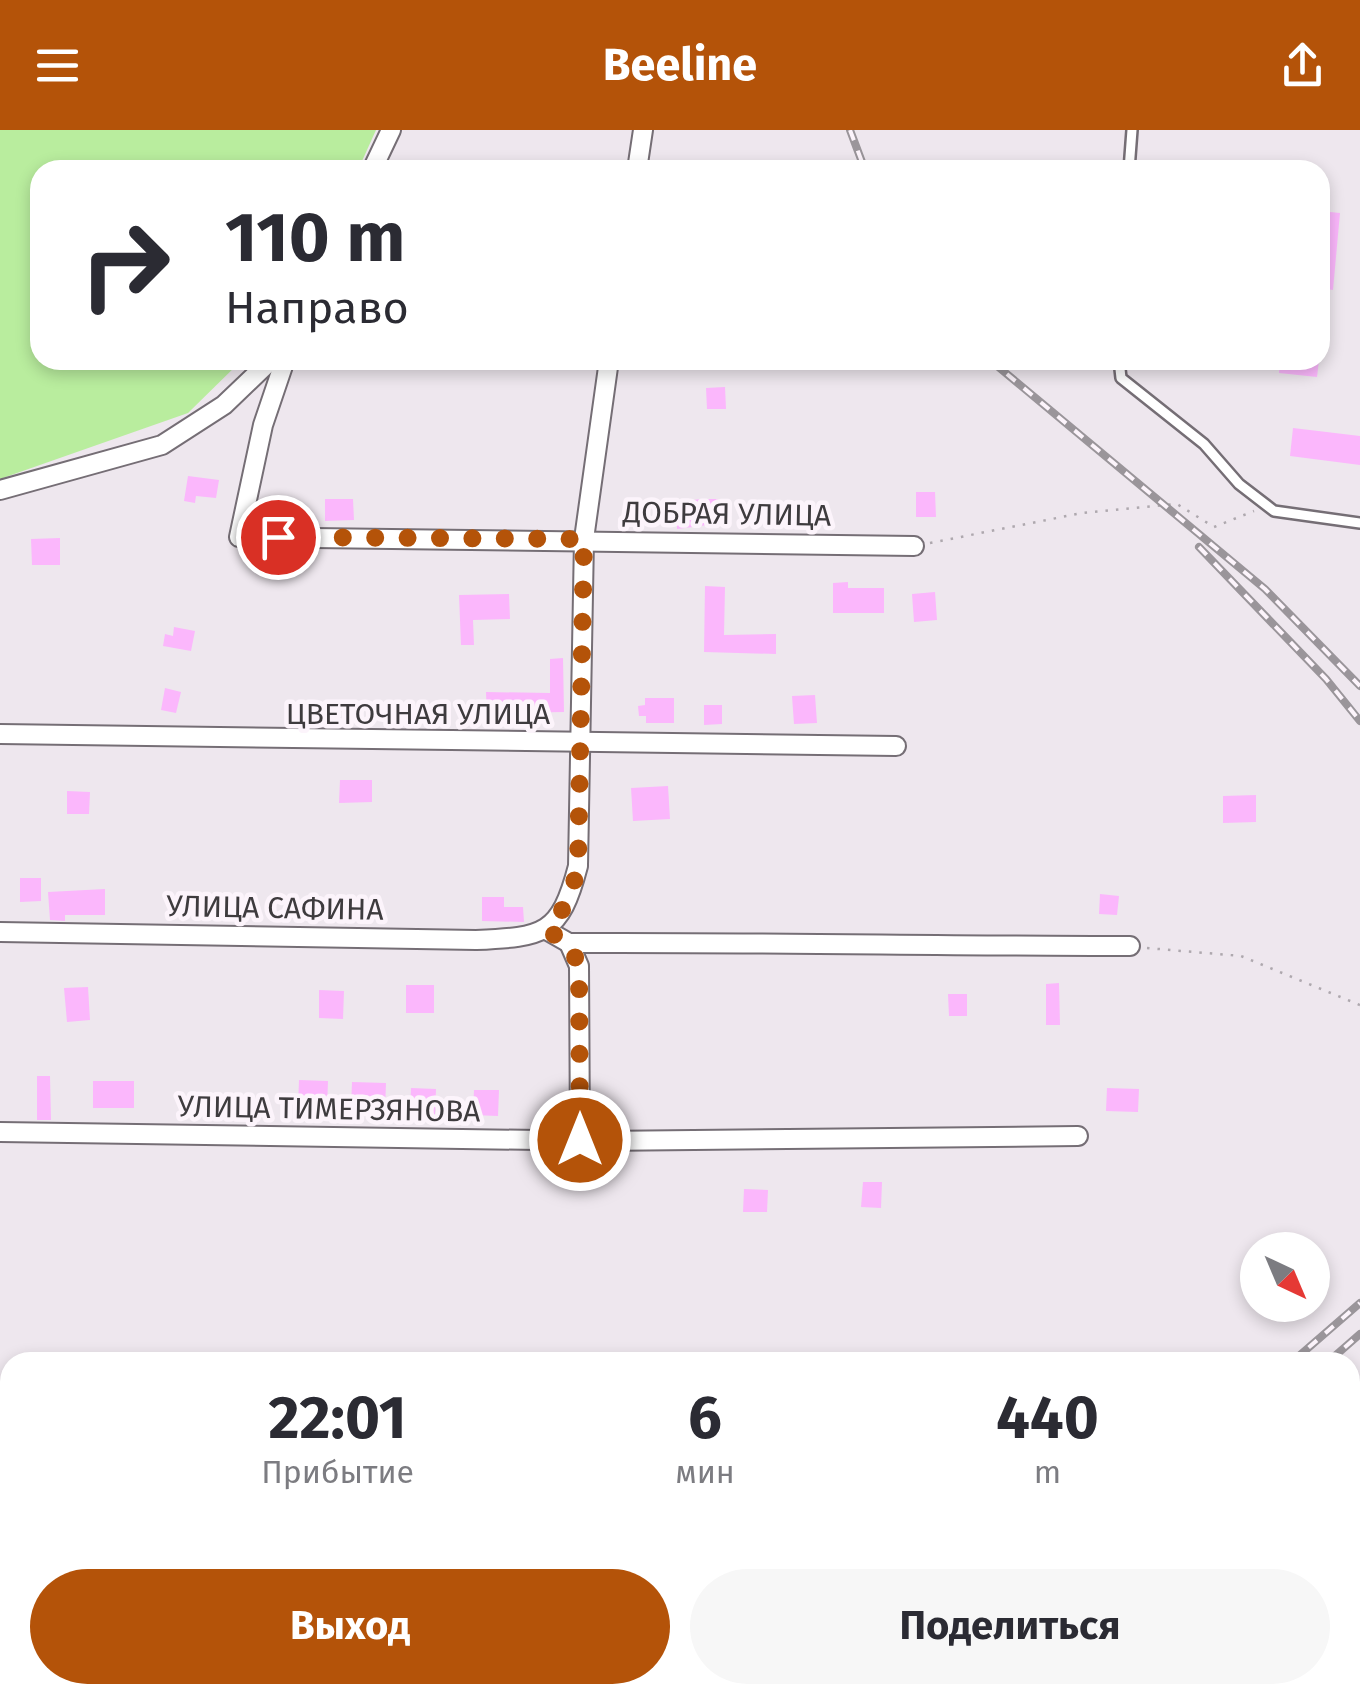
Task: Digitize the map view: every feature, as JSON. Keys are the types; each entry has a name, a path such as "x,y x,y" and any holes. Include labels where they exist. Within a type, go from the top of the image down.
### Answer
{"street":[{"path":"377,160 391,130"},
{"path":"638,160 643,130"},
{"path":"0,490 162,445 224,405 261,370"},
{"name":"ДОБРАЯ УЛИЦА","path":"282,370 263,425 239,537 914,546"},
{"path":"607,370 584,539 578,866 570,898 548,931 569,944 827,941 923,946 1130,946"},
{"name":"ЦВЕТОЧНАЯ УЛИЦА","path":"0,734 896,746"},
{"name":"УЛИЦА САФИНА","path":"0,932 476,940 529,938 548,931"},
{"path":"569,944 579,966 580,1140"},
{"name":"УЛИЦА ТИМЕРЗЯНОВА","path":"0,1132 580,1140 1078,1136"}],"lane":[{"path":"1130,160 1132,130"},
{"path":"1120,370 1121,378 1193,434 1239,484 1274,510 1360,523"}],"path":[{"path":"914,546 1082,513 1177,504 1214,527 1267,505"},
{"path":"1130,946 1240,956 1360,1005"}],"green space":[{"path":"0,130 376,130 362,160 30,160 30,370 232,370 188,413 0,479"}],"building":[{"path":"1330,212 1340,213 1333,290 1330,290"},
{"path":"1279,370 1318,370 1317,377"},
{"path":"725,387 726,409 707,409 706,388"},
{"path":"1293,428 1360,436 1360,465 1290,456"},
{"path":"188,476 219,480 216,498 196,496 195,503 184,501"},
{"path":"916,492 935,492 936,517 916,517"},
{"path":"325,499 353,499 354,520 325,521"},
{"path":"723,499 723,523 677,529 677,502"},
{"path":"60,538 60,565 32,565 31,539"},
{"path":"848,582 848,588 884,588 884,613 833,613 833,583"},
{"path":"705,586 725,587 724,635 776,634 776,654 704,652"},
{"path":"935,592 937,620 914,622 912,594"},
{"path":"509,594 510,619 473,620 474,645 461,645 459,595"},
{"path":"174,627 195,631 191,651 163,646 165,634 173,636"},
{"path":"563,658 564,712 508,713 508,719 487,720 486,692 550,693 550,659"},
{"path":"165,688 181,692 176,713 161,710"},
{"path":"815,695 817,723 794,724 792,696"},
{"path":"645,698 674,698 674,723 646,723 646,716 639,716 638,706 645,705"},
{"path":"704,705 722,705 722,724 704,725"},
{"path":"340,780 372,780 372,802 339,803"},
{"path":"668,786 670,819 633,821 631,788"},
{"path":"67,791 90,792 89,814 67,814"},
{"path":"1256,795 1256,822 1223,823 1223,796"},
{"path":"20,878 41,878 41,901 20,902"},
{"path":"105,889 105,915 65,915 65,921 50,920 48,892"},
{"path":"1100,894 1119,896 1117,915 1099,914"},
{"path":"482,897 504,897 504,907 523,907 524,922 482,921"},
{"path":"321,898 344,898 344,918 321,918"},
{"path":"1059,983 1060,1025 1046,1025 1046,984"},
{"path":"406,985 434,985 434,1013 406,1013"},
{"path":"88,987 90,1020 67,1022 64,988"},
{"path":"319,990 344,991 343,1019 319,1018"},
{"path":"948,994 967,994 967,1016 949,1016"},
{"path":"37,1076 50,1076 51,1120 37,1120"},
{"path":"299,1080 328,1081 327,1109 298,1108"},
{"path":"93,1081 134,1081 134,1108 93,1108"},
{"path":"352,1082 386,1083 385,1110 351,1109"},
{"path":"411,1088 436,1089 435,1115 410,1114"},
{"path":"1107,1088 1139,1089 1138,1112 1106,1111"},
{"path":"474,1090 499,1090 498,1116 473,1115"},
{"path":"863,1182 882,1182 881,1208 861,1207"},
{"path":"744,1189 768,1190 767,1212 743,1212"}],"railway":[{"path":"850,130 861,160"},
{"path":"1002,370 1265,589 1360,686"},
{"path":"1199,547 1326,679 1360,721"},
{"path":"1304,1352 1360,1303"},
{"path":"1339,1352 1360,1334"}],"route":[{"path":"278,537 584,539 578,866 570,898 548,931 569,944 579,966 580,1140"}]}
